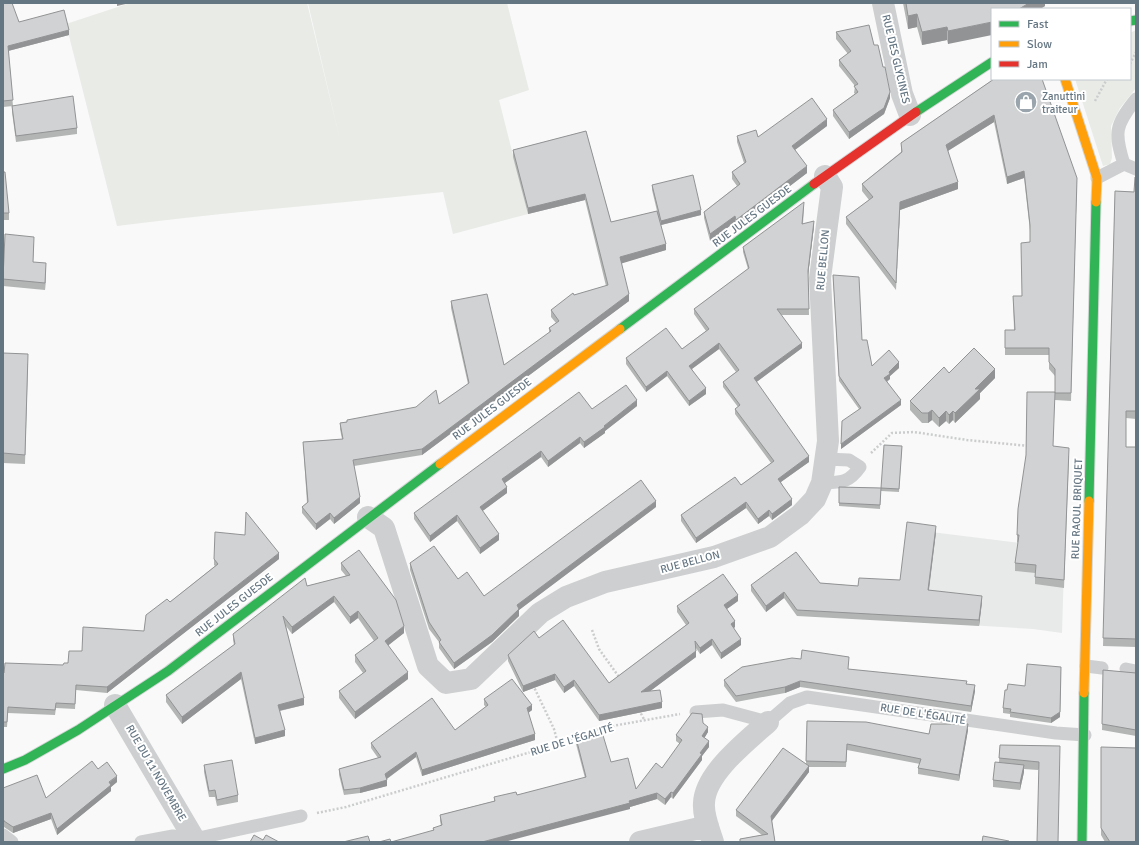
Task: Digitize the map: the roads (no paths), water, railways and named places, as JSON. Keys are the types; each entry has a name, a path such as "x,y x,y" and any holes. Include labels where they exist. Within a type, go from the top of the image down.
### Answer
{"street":[{"name":"RUE DES GLYCINES","path":"883,3 902,94 910,115"},
{"name":"RUE JULES GUESDE","path":"3,769 25,760 78,730 168,671 368,516 825,176 910,115 991,63"},
{"name":"RUE RAOUL BRIQUET","path":"1065,80 1097,178 1091,451 1086,579 1085,735 1082,842"},
{"name":"RUE BELLON","path":"368,516 384,528 428,666 446,683 470,679 540,613 566,597 605,582 714,557 770,537 800,515 818,491 826,459 827,408 820,303 820,278 832,187 825,176"},
{"name":"RUE DU 11 NOVEMBRE","path":"115,706 195,840"},
{"path":"640,842 710,834 704,814 704,801 708,786 737,750 768,722"}],"lane":[{"path":"1124,164 1117,138 1123,117 1136,100"},
{"path":"1097,178 1124,164"},
{"path":"1124,164 1136,169"},
{"path":"818,491 854,476 860,467 849,460 826,459"},
{"path":"1086,666 1102,668"},
{"name":"RUE DE L'ÉGALITÉ","path":"768,722 790,703 807,697 1056,733 1085,735"},
{"path":"696,712 723,710 768,722"},
{"path":"141,842 173,836 195,840 301,816"},
{"path":"3,835 12,842"}],"place":[{"name":"Zanuttini traiteur","path":"1026,102"}]}
